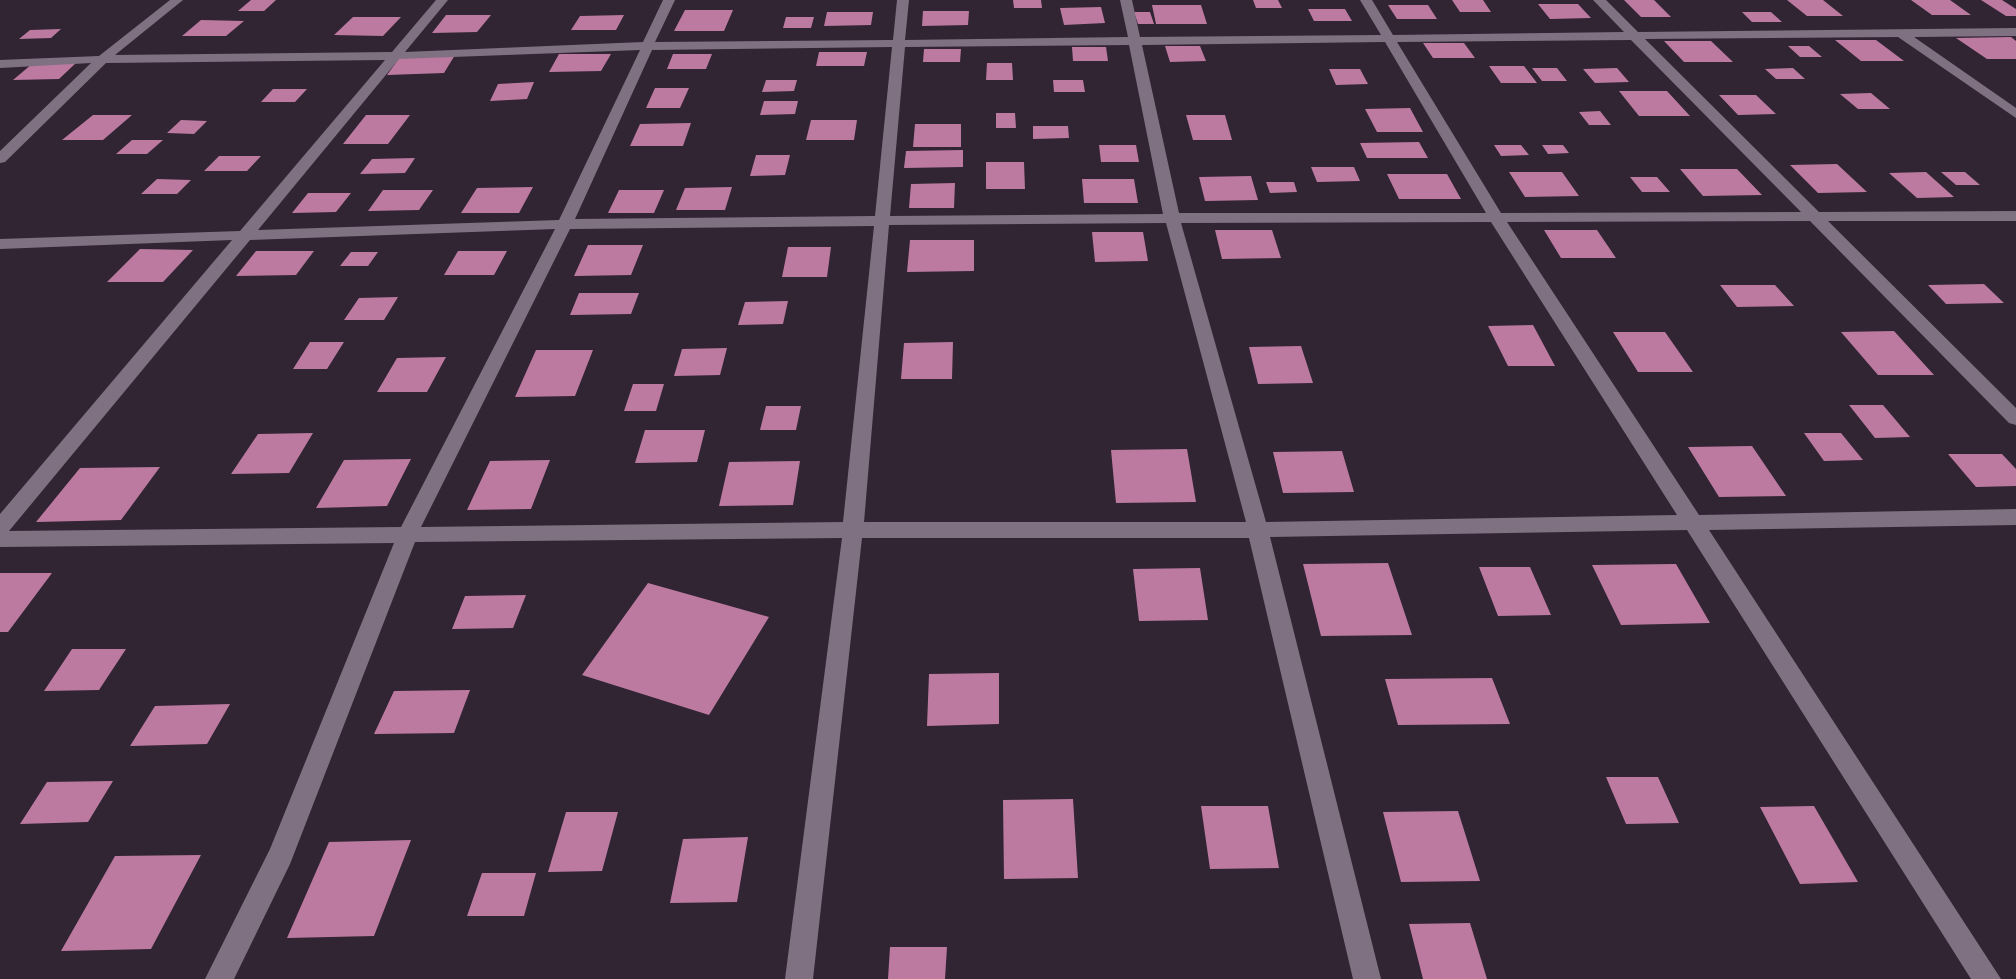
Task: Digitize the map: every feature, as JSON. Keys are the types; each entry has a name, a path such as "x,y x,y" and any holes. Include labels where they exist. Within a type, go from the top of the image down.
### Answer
{"street":[{"path":"0,159 106,59 177,0"},
{"path":"0,528 442,0"},
{"path":"219,979 281,855 407,535 565,224 669,0"},
{"path":"799,979 853,530 903,0"},
{"path":"1126,0 1172,218 1258,530 1367,979"},
{"path":"1366,0 1496,217 1987,979"},
{"path":"1599,0 2016,419"},
{"path":"1898,31 2016,114"},
{"path":"0,64 106,59 393,56 646,46 2016,32"},
{"path":"0,244 565,224 1172,218 2016,216"},
{"path":"0,539 853,530 1258,530 2016,517"}],"building":[{"path":"251,0 276,0 264,11 238,11"},
{"path":"1013,0 1041,0 1042,8 1014,8"},
{"path":"1253,0 1278,0 1282,8 1256,8"},
{"path":"1452,0 1483,0 1491,12 1460,12"},
{"path":"1624,0 1654,0 1671,17 1641,17"},
{"path":"1787,0 1823,0 1843,16 1807,16"},
{"path":"1911,0 1950,0 1971,15 1932,15"},
{"path":"1981,0 2002,0 2016,9 2016,16 2006,16"},
{"path":"1538,4 1578,4 1591,18 1550,19"},
{"path":"1152,5 1201,5 1207,24 1156,24"},
{"path":"1388,5 1428,5 1437,19 1397,19"},
{"path":"1101,7 1105,23 1064,25 1060,8"},
{"path":"1308,9 1345,9 1352,21 1314,21"},
{"path":"685,10 733,10 724,31 674,31"},
{"path":"923,11 969,11 968,25 922,26"},
{"path":"827,12 873,12 871,25 824,26"},
{"path":"1134,12 1150,12 1154,24 1138,24"},
{"path":"1742,12 1771,12 1782,22 1752,22"},
{"path":"446,15 491,15 477,32 432,33"},
{"path":"624,15 616,30 571,30 580,16"},
{"path":"353,17 401,17 383,36 334,35"},
{"path":"786,17 814,17 811,28 783,28"},
{"path":"201,20 244,21 226,36 182,36"},
{"path":"61,29 51,38 19,39 30,30"},
{"path":"2011,37 2016,41 2016,59 1987,59 1956,38"},
{"path":"1835,40 1876,40 1904,61 1861,61"},
{"path":"1664,41 1711,41 1733,62 1684,62"},
{"path":"1423,43 1464,43 1475,58 1433,58"},
{"path":"1165,46 1200,46 1206,61 1170,62"},
{"path":"1788,46 1809,46 1822,57 1800,57"},
{"path":"1072,47 1106,47 1108,61 1073,61"},
{"path":"924,49 961,49 960,62 923,62"},
{"path":"819,52 867,52 864,66 816,66"},
{"path":"559,54 611,54 601,71 549,72"},
{"path":"673,54 712,54 706,69 667,69"},
{"path":"455,55 444,73 387,75 400,57"},
{"path":"77,62 59,79 13,80 32,64"},
{"path":"987,63 1012,63 1013,80 986,80"},
{"path":"1489,66 1524,66 1537,83 1501,83"},
{"path":"1532,68 1557,68 1567,81 1542,81"},
{"path":"1617,68 1629,82 1595,83 1583,69"},
{"path":"1793,68 1805,79 1776,79 1765,69"},
{"path":"1329,69 1360,69 1368,84 1336,85"},
{"path":"766,80 797,80 794,91 762,92"},
{"path":"1053,80 1083,80 1085,92 1054,92"},
{"path":"534,82 527,99 490,101 498,84"},
{"path":"655,88 689,88 680,108 646,108"},
{"path":"273,89 307,89 295,102 261,102"},
{"path":"1619,91 1667,91 1690,116 1639,116"},
{"path":"1871,93 1890,109 1858,109 1840,94"},
{"path":"1719,95 1756,95 1776,114 1738,115"},
{"path":"764,101 798,101 795,114 760,115"},
{"path":"1410,108 1423,132 1377,132 1365,109"},
{"path":"1600,111 1611,125 1589,125 1579,112"},
{"path":"996,113 1015,113 1016,128 996,128"},
{"path":"93,115 132,115 103,140 62,140"},
{"path":"366,115 410,115 388,144 343,144"},
{"path":"1186,115 1225,115 1232,140 1193,140"},
{"path":"181,120 207,121 194,134 167,133"},
{"path":"811,120 857,120 854,140 806,140"},
{"path":"691,123 683,146 630,146 640,124"},
{"path":"915,124 961,124 961,147 913,147"},
{"path":"1033,126 1068,126 1069,138 1033,139"},
{"path":"132,140 163,140 147,154 116,154"},
{"path":"1419,142 1428,158 1367,158 1360,143"},
{"path":"1099,145 1136,145 1139,162 1101,162"},
{"path":"1494,145 1521,145 1529,155 1501,156"},
{"path":"1542,145 1563,145 1569,153 1548,154"},
{"path":"963,150 963,167 904,168 906,151"},
{"path":"756,155 790,155 785,175 750,176"},
{"path":"219,156 261,156 247,171 204,171"},
{"path":"415,158 405,173 360,174 372,159"},
{"path":"986,162 1024,162 1025,189 986,189"},
{"path":"1837,164 1867,192 1818,193 1790,165"},
{"path":"1311,167 1354,167 1360,181 1317,182"},
{"path":"1680,169 1737,169 1762,195 1703,196"},
{"path":"1509,172 1562,172 1579,196 1525,197"},
{"path":"1926,172 1954,197 1917,198 1889,173"},
{"path":"1941,172 1965,172 1980,185 1956,185"},
{"path":"1387,174 1447,174 1461,199 1399,199"},
{"path":"1251,176 1258,200 1205,201 1199,177"},
{"path":"1630,177 1657,177 1670,192 1642,192"},
{"path":"157,179 191,180 177,194 141,194"},
{"path":"1082,179 1134,179 1138,203 1084,203"},
{"path":"1266,182 1294,182 1297,192 1270,193"},
{"path":"955,183 954,208 909,208 911,184"},
{"path":"533,187 519,213 461,213 477,188"},
{"path":"732,187 725,210 676,210 685,188"},
{"path":"383,190 433,190 419,210 368,211"},
{"path":"619,190 664,190 654,213 608,213"},
{"path":"308,193 351,193 336,212 292,213"},
{"path":"1215,230 1272,230 1281,258 1222,259"},
{"path":"1544,230 1597,230 1616,258 1561,258"},
{"path":"1092,232 1143,232 1148,261 1095,262"},
{"path":"910,240 974,240 974,271 907,272"},
{"path":"588,245 643,245 631,275 574,276"},
{"path":"788,247 831,247 827,277 782,277"},
{"path":"140,249 193,250 163,282 107,282"},
{"path":"256,251 314,251 296,275 236,276"},
{"path":"458,251 507,251 494,275 444,275"},
{"path":"351,252 378,252 368,266 340,266"},
{"path":"1984,284 2004,303 1946,304 1928,285"},
{"path":"1720,285 1775,285 1794,306 1737,307"},
{"path":"579,293 639,293 631,314 570,315"},
{"path":"398,297 384,320 344,320 359,298"},
{"path":"788,301 783,324 738,325 745,302"},
{"path":"1533,325 1555,366 1508,366 1488,326"},
{"path":"1894,331 1934,375 1878,375 1841,332"},
{"path":"1613,332 1665,332 1693,372 1638,372"},
{"path":"310,342 344,342 327,369 293,369"},
{"path":"953,342 952,379 901,379 904,343"},
{"path":"1301,346 1313,383 1258,384 1249,347"},
{"path":"727,348 720,375 674,376 682,349"},
{"path":"536,350 593,350 575,396 515,397"},
{"path":"446,357 427,392 377,392 397,358"},
{"path":"633,384 664,384 656,411 624,411"},
{"path":"1849,405 1883,405 1910,437 1875,438"},
{"path":"766,406 801,406 796,430 760,430"},
{"path":"645,430 705,430 697,462 635,463"},
{"path":"313,433 289,473 231,474 258,434"},
{"path":"1804,433 1841,433 1863,460 1824,461"},
{"path":"1752,446 1786,496 1719,497 1688,447"},
{"path":"1187,449 1196,502 1116,503 1111,450"},
{"path":"1342,451 1354,492 1283,493 1273,452"},
{"path":"1948,454 2002,454 2016,469 2016,486 1976,487"},
{"path":"411,459 387,506 316,508 344,460"},
{"path":"550,460 531,509 467,510 490,461"},
{"path":"800,461 793,505 719,506 729,462"},
{"path":"160,467 121,520 36,522 80,468"},
{"path":"1388,563 1412,635 1321,636 1303,564"},
{"path":"1676,564 1710,623 1621,625 1592,565"},
{"path":"1479,567 1530,567 1551,615 1498,616"},
{"path":"1200,568 1208,620 1139,621 1133,569"},
{"path":"0,573 52,573 8,632 0,632"},
{"path":"648,583 769,617 709,715 582,675"},
{"path":"526,595 513,628 452,629 465,596"},
{"path":"72,649 126,649 99,690 44,691"},
{"path":"999,673 999,724 927,726 929,674"},
{"path":"1492,678 1510,724 1398,725 1385,679"},
{"path":"470,690 454,733 374,734 394,691"},
{"path":"230,704 207,744 130,746 155,706"},
{"path":"1606,777 1658,777 1679,823 1626,824"},
{"path":"113,781 88,822 20,824 47,782"},
{"path":"1073,799 1078,878 1004,879 1003,800"},
{"path":"1201,806 1268,806 1279,868 1210,869"},
{"path":"1814,806 1858,882 1800,884 1760,807"},
{"path":"1458,811 1480,881 1401,882 1383,812"},
{"path":"566,812 618,812 602,871 548,872"},
{"path":"748,837 737,902 670,903 683,839"},
{"path":"411,840 374,936 287,938 329,842"},
{"path":"201,855 151,949 61,951 115,856"},
{"path":"482,873 536,873 524,916 467,916"},
{"path":"1470,923 1487,979 1423,979 1409,924"},
{"path":"890,947 947,947 945,979 888,979"}]}
